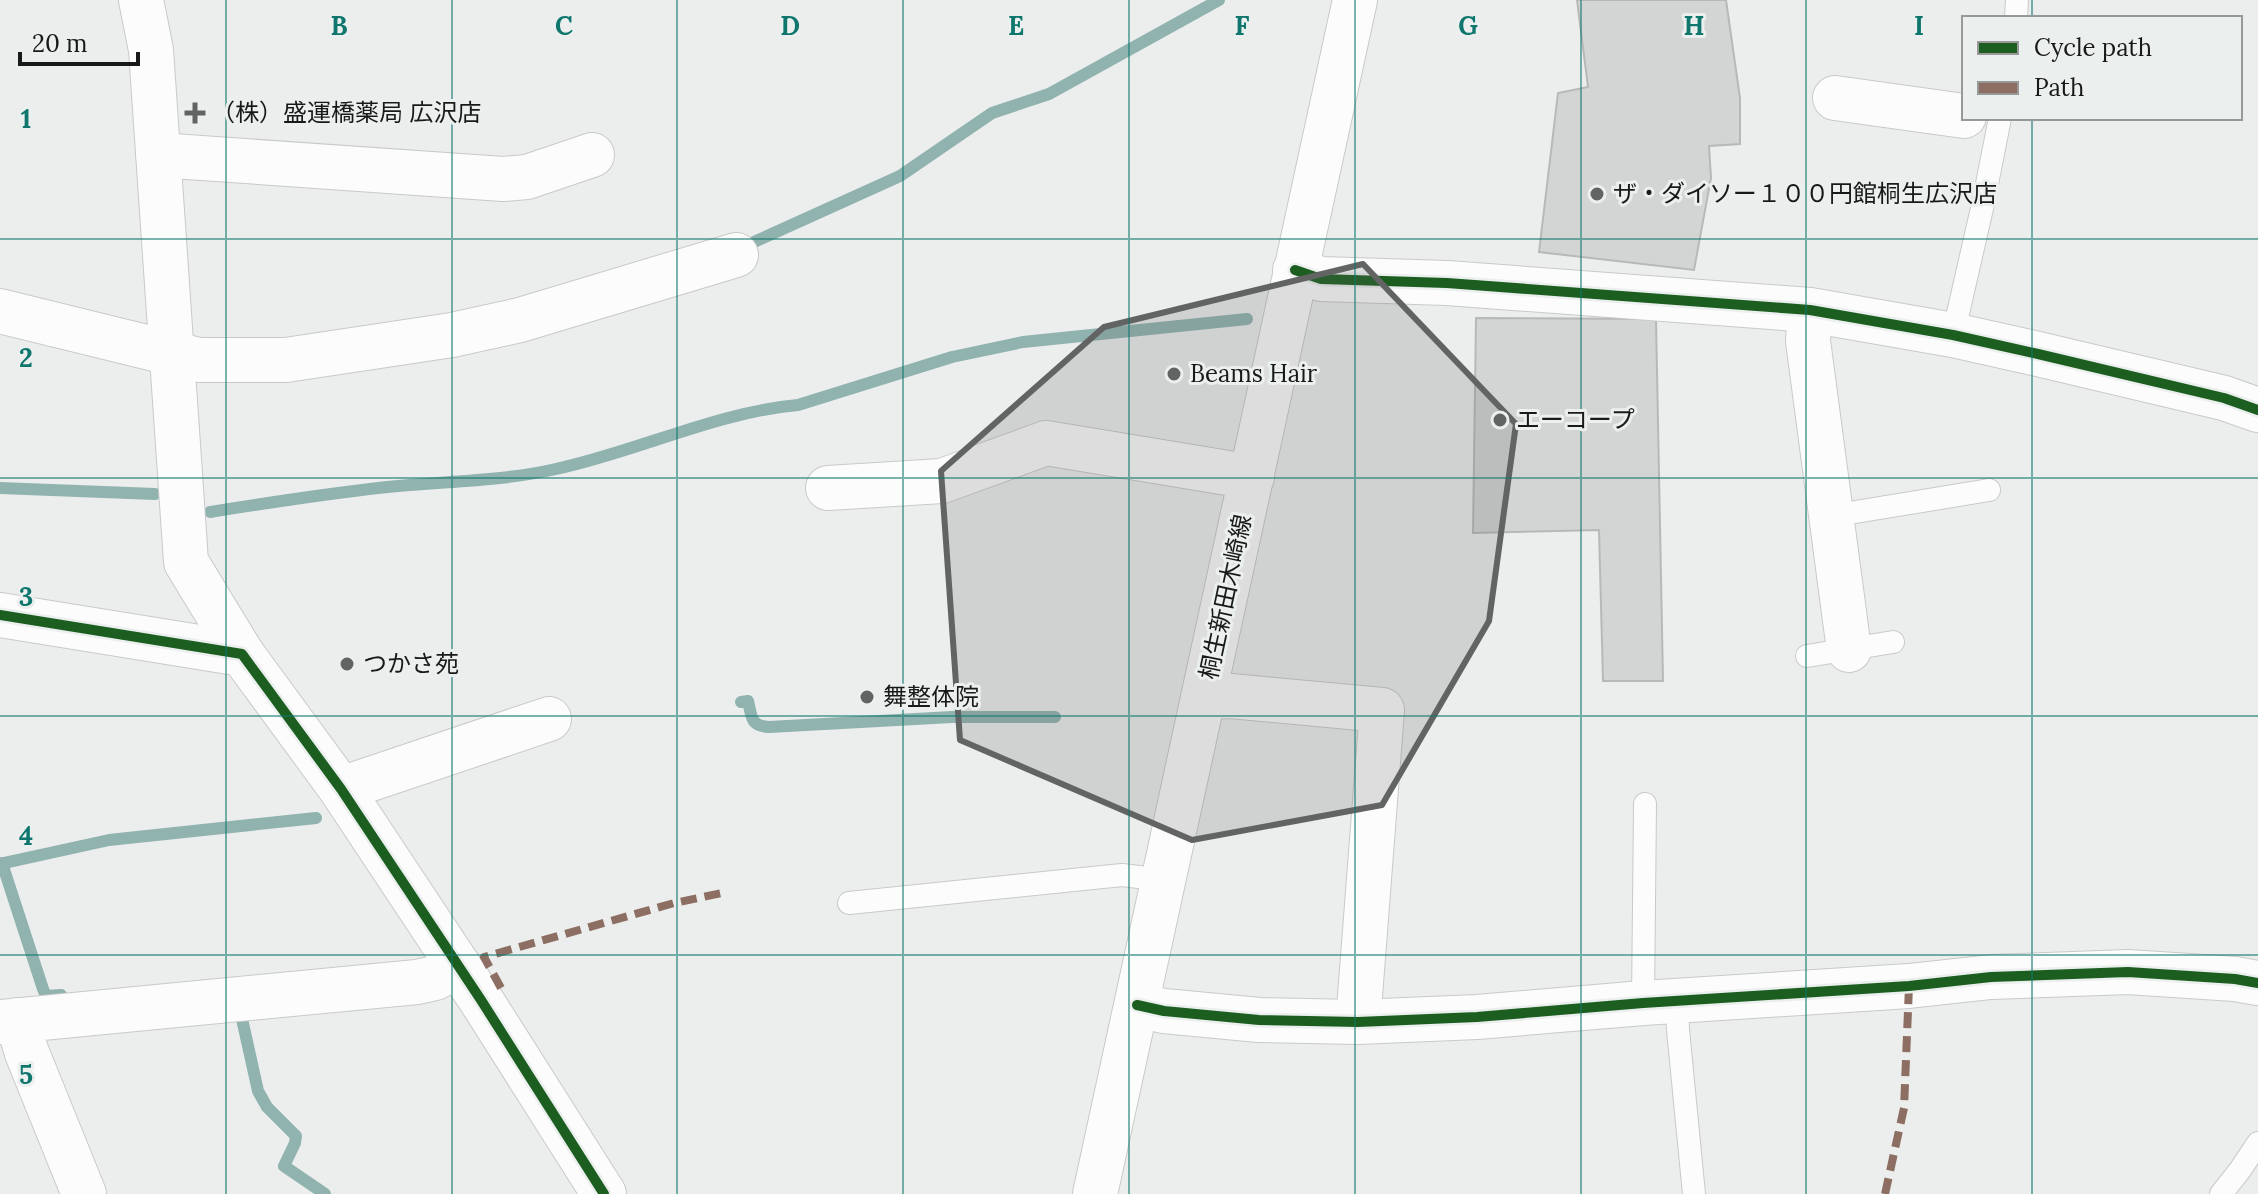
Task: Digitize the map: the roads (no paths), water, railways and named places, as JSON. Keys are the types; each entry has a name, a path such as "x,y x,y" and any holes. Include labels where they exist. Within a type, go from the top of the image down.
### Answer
{"street":[{"path":"141,0 151,50 186,562 242,654 341,789 458,965 604,1194"},
{"name":"桐生新田木崎線","path":"1095,1194 1355,0"},
{"path":"1835,98 1962,115"},
{"path":"158,155 503,179 527,177 592,155"},
{"path":"0,311 199,360 286,360 452,335 520,320 736,255"},
{"path":"1295,270 1321,279 1447,283 1810,310 1953,335 2209,394 2258,410"},
{"path":"1810,310 1808,341 1831,516 1828,653"},
{"path":"828,488 942,481 1046,443 1252,477"},
{"path":"0,615 242,654"},
{"path":"1204,697 1231,696 1382,710 1358,1022"},
{"path":"341,789 549,719"},
{"path":"84,1194 27,1053 8,1021 417,982 435,978 458,965"},
{"path":"1137,1005 1164,1011 1259,1020 1358,1022 1477,1017 1909,986 1991,977 2113,973 2182,975 2258,983"}],"lane":[{"path":"1953,335 1983,204 1985,120"},
{"path":"1831,516 1989,490"},
{"path":"1828,653 1893,642"},
{"path":"1645,804 1660,1002 1678,1030 1694,1194"},
{"path":"849,903 1122,875 1165,880"},
{"path":"2221,1194 2258,1143"}],"waterway":[{"path":"754,242 900,176 992,113 1049,94 1219,0"},
{"path":"210,512 351,491 536,473 586,462 737,416 798,405 952,357 1023,342 1247,319"},
{"path":"0,488 155,494"},
{"path":"741,702 748,701 755,723 769,727 952,717 1055,717"},
{"path":"0,864 109,840 316,818"},
{"path":"2,863 46,996 61,995"},
{"path":"242,1019 258,1091 267,1107 296,1136 284,1166 325,1194"}],"place":[{"name":"（株）盛運橋薬局 広沢店","path":"195,113"},
{"name":"ザ・ダイソー１００円館桐生広沢店","path":"1597,194"},
{"name":"Beams Hair","path":"1174,374"},
{"name":"エーコープ","path":"1500,420"},
{"name":"つかさ苑","path":"347,664"},
{"name":"舞整体院","path":"867,697"}]}
